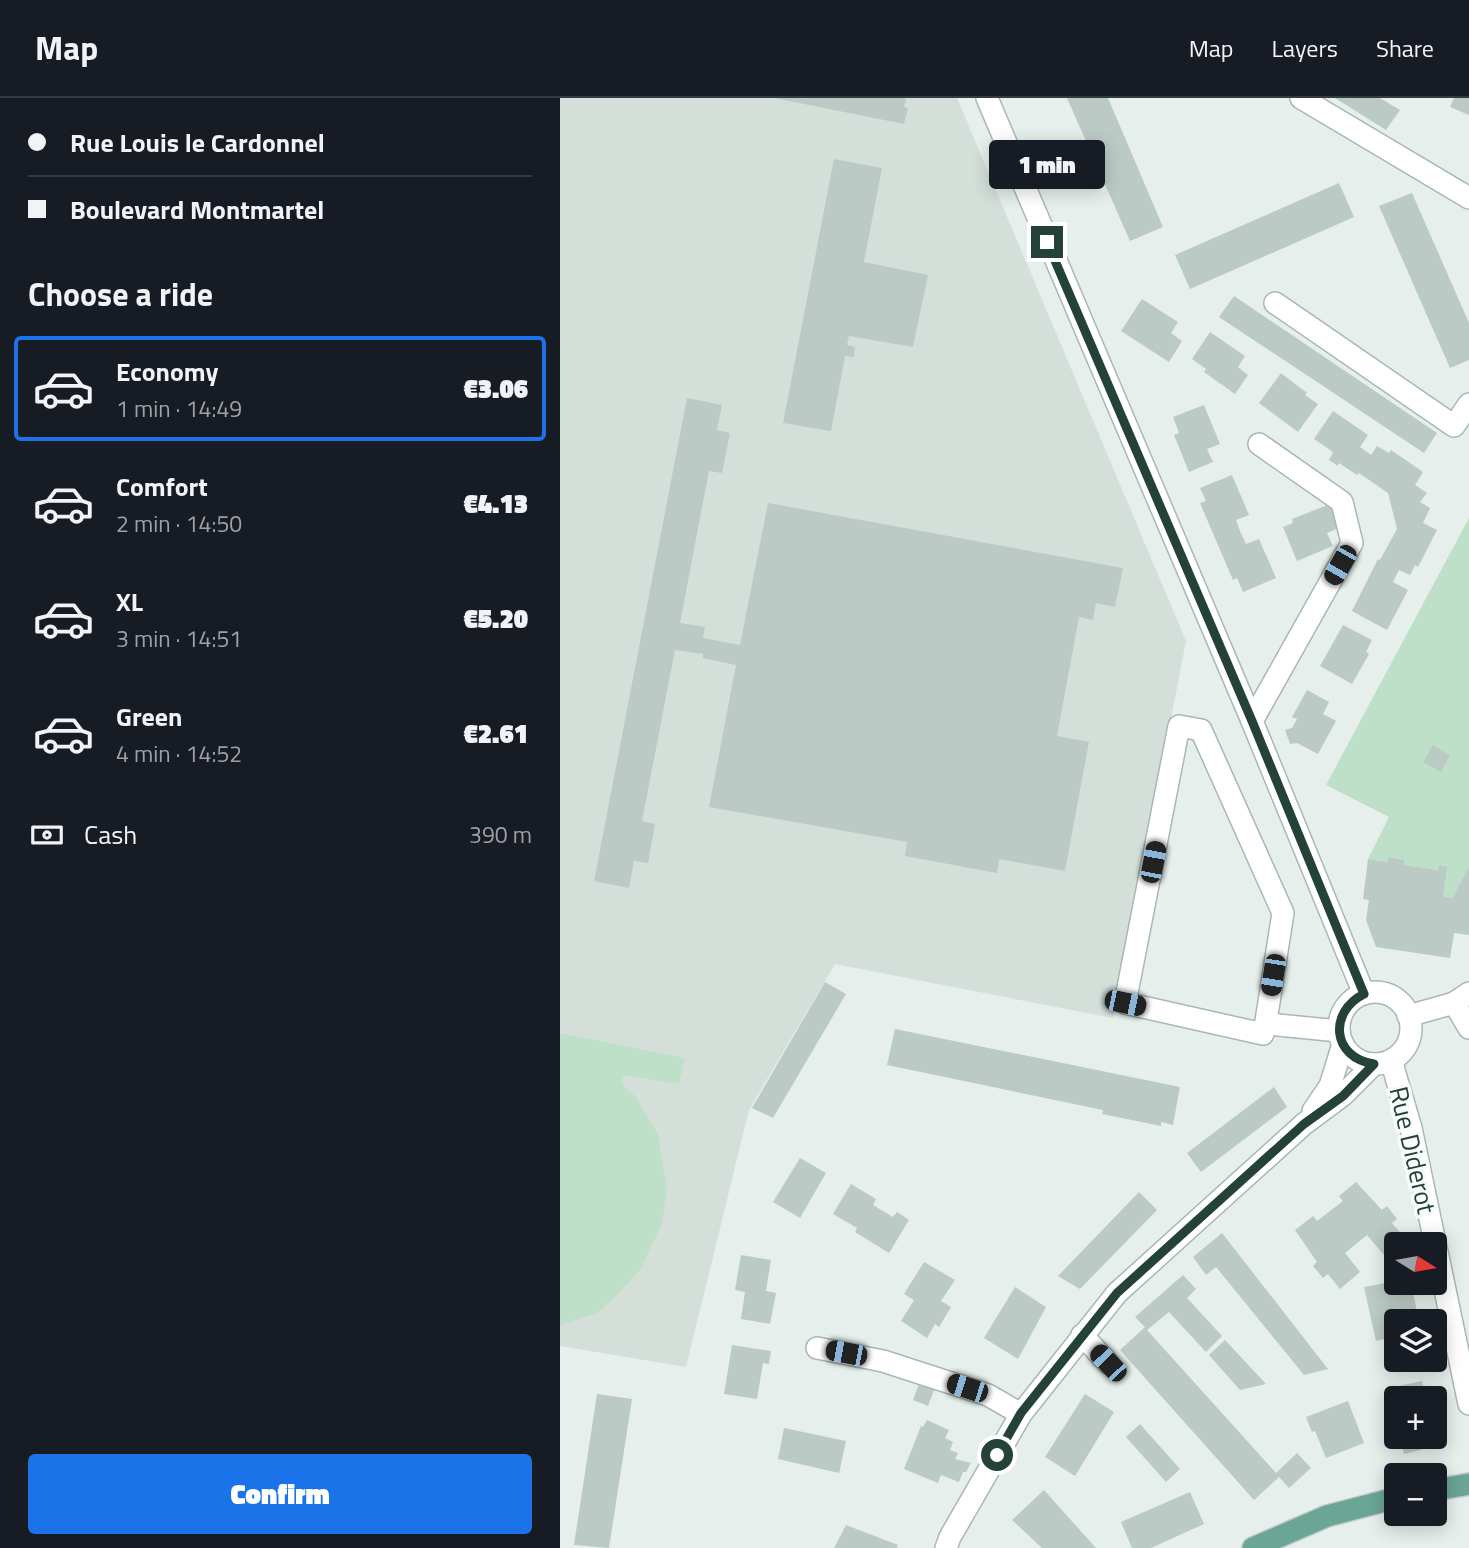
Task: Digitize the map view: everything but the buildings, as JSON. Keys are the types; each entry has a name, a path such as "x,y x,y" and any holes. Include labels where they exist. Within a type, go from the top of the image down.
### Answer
{"main road":[{"path":"1447,1488 1469,1484"},
{"path":"1253,1548 1327,1516 1384,1501"}],"street":[{"path":"987,98 1070,316 1252,721 1364,994"},
{"path":"1301,98 1469,198"},
{"path":"1275,303 1454,426 1469,404"},
{"path":"1252,721 1352,543 1342,502 1259,444"},
{"path":"1179,726 1201,730 1283,913 1266,1021 1264,1034 1125,1003 1179,726"},
{"path":"946,1548 1021,1413 1117,1293 1304,1124 1406,1045 1409,1036 1408,1016 1398,1000 1382,993 1364,994 1353,999 1345,1008 1340,1020 1341,1038 1330,1086 1304,1124"},
{"path":"1408,1016 1462,998 1469,1028"},
{"path":"1266,1021 1341,1038 1356,1058 1382,1062"},
{"name":"Rue Diderot","path":"1382,1062 1411,1128 1469,1404"},
{"path":"1082,1335 1108,1363"},
{"path":"817,1348 883,1361 988,1395 1021,1413"}],"shaded area":[{"path":"560,98 957,98 1186,641 1113,1018 835,964 749,1110 686,1367 560,1346"}],"green space":[{"path":"1469,518 1469,867 1452,898 1443,896 1439,866 1438,870 1404,865 1404,860 1388,857 1388,862 1368,859 1389,817 1326,785"},
{"path":"560,1033 685,1058 679,1084 624,1075 621,1083 636,1097 658,1134 667,1189 662,1223 641,1269 597,1313 560,1325"}],"route":[{"path":"997,1455 1021,1413 1117,1293 1304,1124 1343,1096 1374,1064 1364,1062 1348,1052 1340,1038 1340,1020 1345,1008 1353,999 1364,994 1252,721 1047,242"}]}
